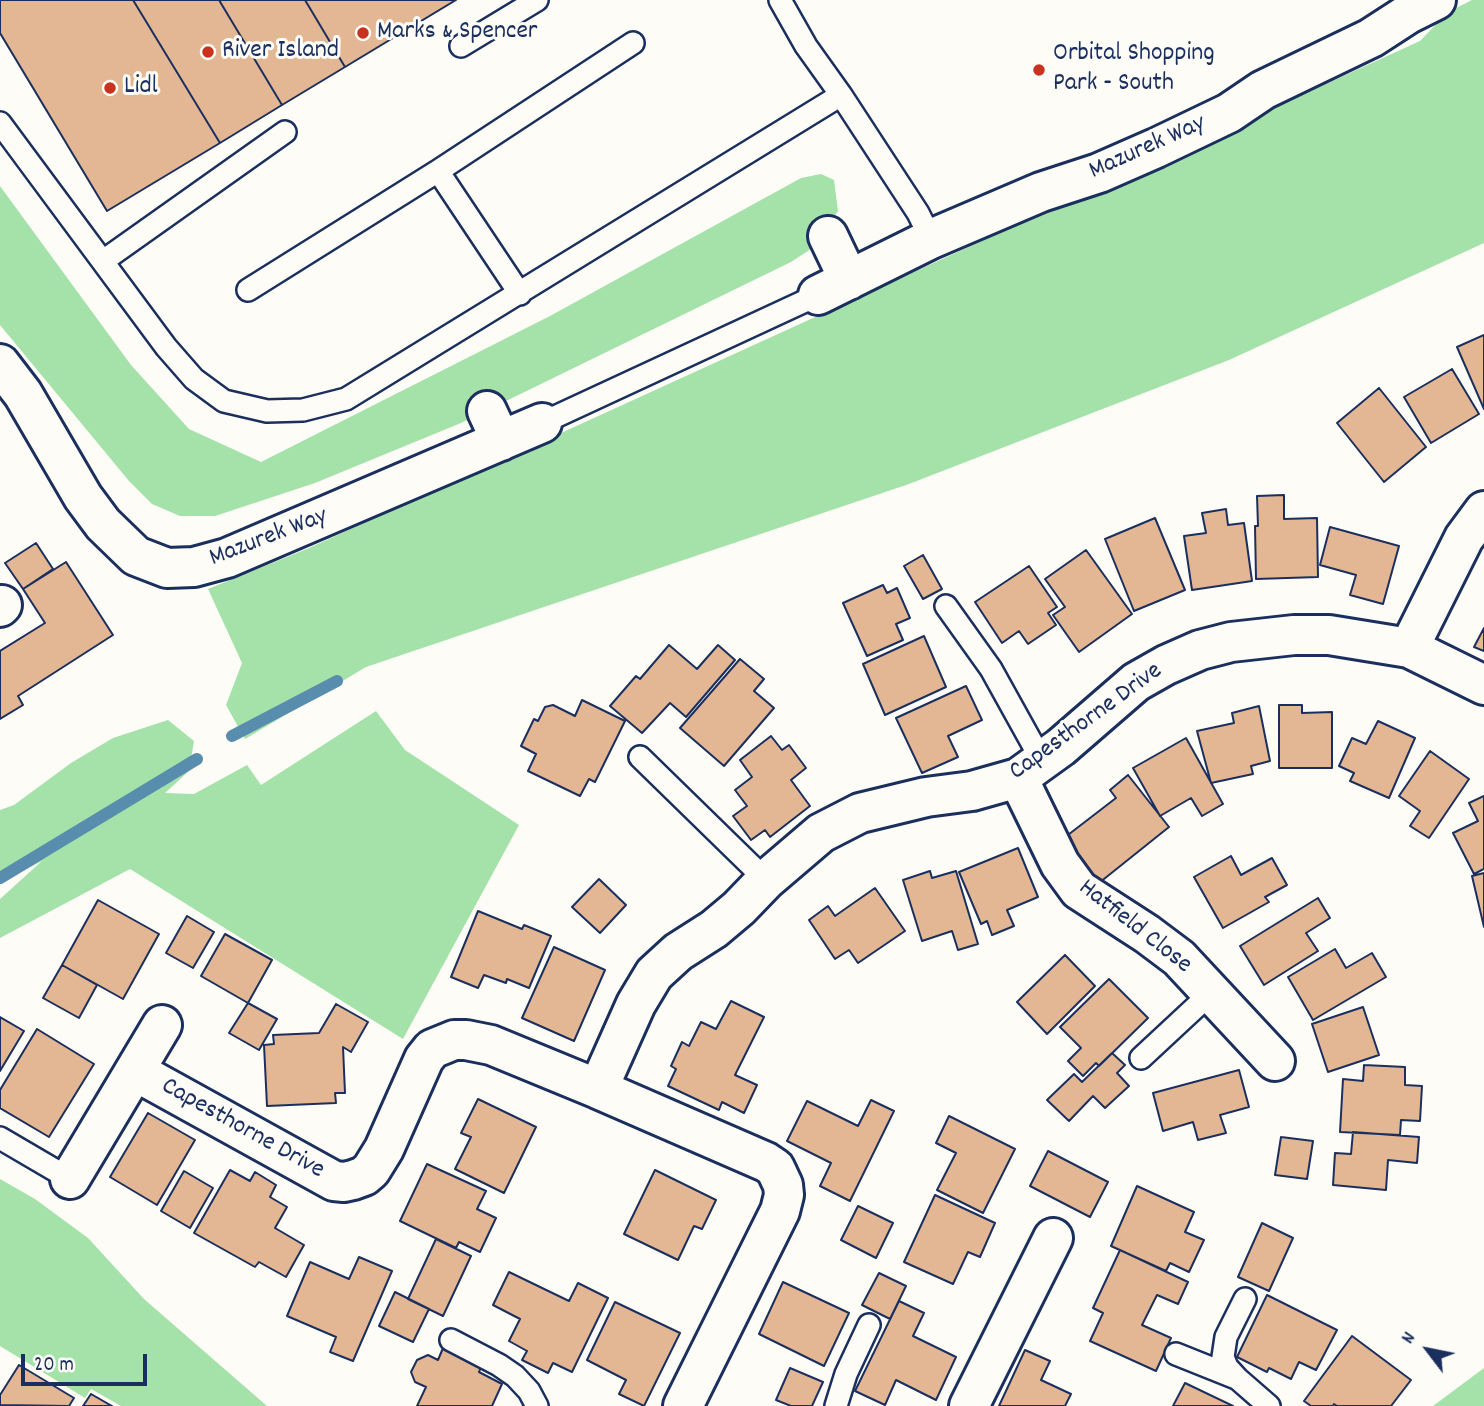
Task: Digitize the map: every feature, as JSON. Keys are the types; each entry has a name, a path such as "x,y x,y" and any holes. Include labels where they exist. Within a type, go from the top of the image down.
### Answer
{"street":[{"name":"Mazurek Way","path":"833,287 931,239 1041,192 1099,173 1166,143 1229,113 1254,94 1371,38 1436,0"},
{"path":"828,236 833,287"},
{"name":"Mazurek Way","path":"0,364 23,394 83,497 103,524 136,556 167,568 194,567 228,558 494,426 542,423"},
{"path":"1409,648 1464,538 1484,511"},
{"name":"Capesthorne Drive","path":"598,1089 636,1004 654,974 678,952 714,929 739,908 765,880 821,833 860,813 926,797 972,791 1030,770 1061,747 1136,682 1166,665 1200,650 1231,642 1294,635 1329,635 1409,648 1484,685"},
{"name":"Hatfield Close","path":"1030,770 1060,864 1079,890 1147,933 1180,958 1275,1061"},
{"name":"Capesthorne Drive","path":"70,1180 162,1025"},
{"name":"Capesthorne Drive","path":"135,1071 334,1181 344,1182 364,1176 371,1170 384,1149 424,1059 432,1049 443,1043 466,1040 491,1045 598,1089 775,1168 783,1185 780,1212 683,1406"},
{"path":"969,1406 1053,1238"}],"lane":[{"path":"461,46 537,0"},
{"path":"780,0 806,46 918,213 931,239"},
{"path":"248,290 438,171 633,43"},
{"path":"0,123 166,347 194,379 224,401 267,411 303,410 346,399 841,95"},
{"path":"103,261 285,132"},
{"path":"438,171 520,294"},
{"name":"Mazurek Way","path":"542,423 833,287"},
{"path":"947,606 990,669 1030,770"},
{"path":"640,757 765,880"},
{"path":"1141,1058 1212,992"},
{"path":"0,1138 70,1180"},
{"path":"1245,1300 1223,1347 1223,1357 1227,1367 1238,1379 1269,1406"},
{"path":"835,1406 846,1374 869,1325"},
{"path":"451,1340 515,1376 529,1391 537,1406"},
{"path":"1177,1353 1238,1379"}],"green space":[{"path":"1472,0 1484,0 1484,243 1229,360 909,484 366,667 245,739 226,705 242,663 208,589 309,548 1420,41 1448,12"},
{"path":"821,174 834,180 838,211 814,247 791,262 461,423 315,483 215,516 180,516 152,504 129,481 0,325 0,186 131,365 189,429 261,462 550,316 801,178"},
{"path":"376,711 405,750 519,825 403,1039 130,869 0,938 0,899 42,861 0,883 0,810 14,805 71,763 113,738 168,720 194,741 189,771 165,793 194,794 247,765 261,785"},
{"path":"0,1179 35,1199 88,1238 144,1299 267,1406 121,1406 91,1389 85,1398 0,1346"},
{"path":"1484,1368 1484,1406 1433,1406"}],"building":[{"name":"Lidl","path":"0,0 133,0 220,143 107,211 0,33"},
{"name":"River Island","path":"133,0 219,0 282,105 220,143"},
{"path":"219,0 305,0 345,67 282,105"},
{"name":"Marks & Spencer","path":"305,0 456,0 345,67"},
{"path":"1484,335 1484,409 1457,347"},
{"path":"1452,369 1479,414 1431,443 1404,397"},
{"path":"1379,388 1426,447 1384,482 1337,423"},
{"path":"1284,495 1284,519 1317,518 1318,577 1256,579 1257,496"},
{"path":"1226,509 1228,525 1244,523 1252,581 1192,590 1184,536 1206,533 1202,513"},
{"path":"1155,518 1185,590 1134,611 1105,539"},
{"path":"1330,527 1399,546 1383,604 1350,595 1356,575 1320,565"},
{"path":"36,543 53,569 23,589 5,563"},
{"path":"1086,550 1132,614 1079,652 1053,615 1065,607 1045,579"},
{"path":"923,555 942,589 923,599 904,566"},
{"path":"66,562 113,635 18,696 23,705 0,719 0,651 45,623 23,589"},
{"path":"1029,566 1057,607 1048,613 1056,625 1028,644 1019,631 1002,643 975,602"},
{"path":"883,585 887,593 897,588 910,618 896,624 903,640 867,656 843,603"},
{"path":"1484,628 1484,651 1474,647"},
{"path":"924,636 946,687 885,715 863,664"},
{"path":"669,645 697,669 718,645 735,660 686,717 670,703 642,733 610,706 636,676 640,679"},
{"path":"740,659 764,679 754,691 774,708 724,766 680,728"},
{"path":"966,686 982,720 948,736 958,757 922,773 896,718"},
{"path":"582,700 625,721 595,782 589,779 580,796 528,771 536,754 521,746 534,719 538,721 545,707 553,705 575,716"},
{"path":"1279,705 1302,705 1302,713 1332,712 1332,768 1279,768"},
{"path":"1259,706 1270,761 1251,766 1253,774 1211,783 1197,731 1234,723 1232,713"},
{"path":"1378,721 1415,738 1389,798 1350,781 1354,773 1339,766 1352,738 1366,744"},
{"path":"771,736 782,750 789,745 806,768 791,780 810,806 770,837 765,830 751,840 733,816 747,806 735,790 752,777 740,760"},
{"path":"1186,738 1223,804 1202,816 1191,798 1160,816 1133,768"},
{"path":"1430,751 1469,779 1429,838 1410,826 1420,811 1399,796"},
{"path":"1128,775 1169,827 1099,883 1064,838 1116,798 1110,790"},
{"path":"1484,796 1484,869 1474,874 1453,833 1478,821 1469,803"},
{"path":"1018,848 1038,897 1007,910 1014,926 992,935 987,921 981,924 959,872"},
{"path":"1231,856 1241,875 1272,858 1287,885 1265,897 1269,902 1223,928 1194,877"},
{"path":"930,871 932,878 956,871 978,944 958,950 952,931 922,941 903,880"},
{"path":"1484,873 1484,927 1472,876"},
{"path":"599,879 626,905 600,933 572,907"},
{"path":"875,888 905,931 858,963 849,950 835,959 809,920 828,906 835,916"},
{"path":"1318,898 1330,918 1306,933 1318,951 1264,985 1240,946"},
{"path":"98,900 159,934 123,999 62,965"},
{"path":"478,911 522,929 524,925 551,936 529,988 507,979 506,983 484,975 478,988 451,977"},
{"path":"187,916 214,932 193,968 166,953"},
{"path":"225,934 272,960 248,1003 201,976"},
{"path":"554,947 605,970 574,1041 522,1018"},
{"path":"1335,949 1346,968 1372,953 1386,977 1313,1020 1288,977"},
{"path":"1065,955 1095,986 1047,1034 1017,1002"},
{"path":"62,965 97,985 79,1018 43,998"},
{"path":"1109,979 1148,1018 1099,1066 1096,1063 1083,1076 1068,1061 1081,1048 1060,1027"},
{"path":"731,1001 764,1017 735,1075 757,1085 744,1113 722,1102 719,1110 668,1086 676,1069 671,1066 682,1042 689,1046 701,1022 716,1029"},
{"path":"248,1003 277,1019 259,1050 229,1033"},
{"path":"336,1004 368,1022 351,1052 343,1047 345,1093 335,1093 336,1103 267,1106 264,1045 274,1044 273,1035 319,1033"},
{"path":"1363,1007 1379,1055 1328,1072 1312,1024"},
{"path":"0,1017 24,1031 0,1071"},
{"path":"37,1029 94,1064 49,1137 0,1108 0,1090"},
{"path":"1112,1053 1125,1065 1117,1073 1129,1086 1105,1108 1093,1096 1069,1121 1047,1100 1074,1074 1082,1082"},
{"path":"1364,1065 1405,1067 1405,1085 1422,1086 1420,1121 1401,1120 1400,1135 1340,1132 1343,1079 1363,1081"},
{"path":"1239,1070 1249,1107 1220,1115 1226,1133 1198,1140 1193,1122 1163,1131 1153,1093"},
{"path":"478,1099 536,1127 504,1193 455,1169 471,1137 461,1133"},
{"path":"871,1100 894,1111 850,1201 820,1186 831,1163 787,1141 807,1101 858,1126"},
{"path":"148,1113 195,1140 157,1205 110,1177"},
{"path":"949,1116 1015,1149 983,1213 937,1190 956,1153 936,1143"},
{"path":"1353,1132 1419,1137 1417,1163 1388,1160 1386,1190 1333,1185 1335,1153 1351,1154"},
{"path":"1281,1137 1313,1141 1307,1179 1275,1175"},
{"path":"1048,1151 1108,1182 1090,1217 1030,1186"},
{"path":"427,1164 486,1191 477,1209 496,1218 480,1252 459,1242 456,1248 400,1221"},
{"path":"230,1170 250,1181 255,1172 276,1185 270,1197 287,1207 275,1228 304,1245 286,1277 259,1262 255,1267 194,1233"},
{"path":"655,1170 716,1200 702,1229 694,1226 678,1260 624,1234"},
{"path":"184,1171 213,1188 190,1228 161,1211"},
{"path":"1137,1186 1194,1212 1185,1232 1204,1240 1189,1272 1170,1263 1166,1271 1111,1246"},
{"path":"935,1195 995,1223 980,1257 968,1252 953,1284 904,1262"},
{"path":"858,1206 893,1223 876,1258 841,1240"},
{"path":"1262,1223 1293,1238 1269,1291 1238,1277"},
{"path":"436,1239 471,1256 443,1316 408,1299"},
{"path":"1120,1250 1188,1282 1178,1304 1157,1295 1142,1325 1171,1338 1156,1371 1090,1341 1103,1313 1093,1308"},
{"path":"359,1257 392,1271 353,1361 330,1352 336,1337 287,1316 310,1262 349,1279"},
{"path":"509,1272 569,1301 578,1283 608,1298 572,1372 553,1363 548,1373 522,1360 527,1351 509,1341 520,1319 493,1305"},
{"path":"879,1273 906,1286 890,1319 862,1305"},
{"path":"783,1282 849,1313 824,1366 759,1334"},
{"path":"395,1292 429,1309 413,1342 379,1326"},
{"path":"1267,1295 1337,1330 1316,1370 1299,1362 1291,1379 1269,1368 1267,1372 1237,1357"},
{"path":"899,1301 924,1313 913,1336 956,1357 936,1400 896,1380 885,1405 855,1391"},
{"path":"615,1302 680,1333 644,1406 619,1394 626,1380 587,1360"},
{"path":"1352,1336 1411,1380 1391,1406 1311,1406 1304,1401"},
{"path":"443,1348 481,1367 479,1372 502,1384 492,1406 417,1406 426,1387 415,1382 411,1372 417,1360 428,1355 438,1360"},
{"path":"1025,1350 1050,1361 1041,1380 1071,1394 1065,1406 999,1406"},
{"path":"19,1365 74,1398 69,1406 0,1405 0,1395"},
{"path":"790,1368 823,1382 812,1406 791,1406 776,1400"},
{"path":"1185,1383 1233,1406 1173,1406"},
{"path":"91,1394 112,1406 83,1406"}],"waterway":[{"path":"232,736 337,681"},
{"path":"0,878 197,759"}],"place":[{"name":"Marks & Spencer","path":"363,33"},
{"name":"River Island","path":"208,52"},
{"name":"Orbital Shopping Park - South","path":"1039,70"},
{"name":"Lidl","path":"110,88"}]}
